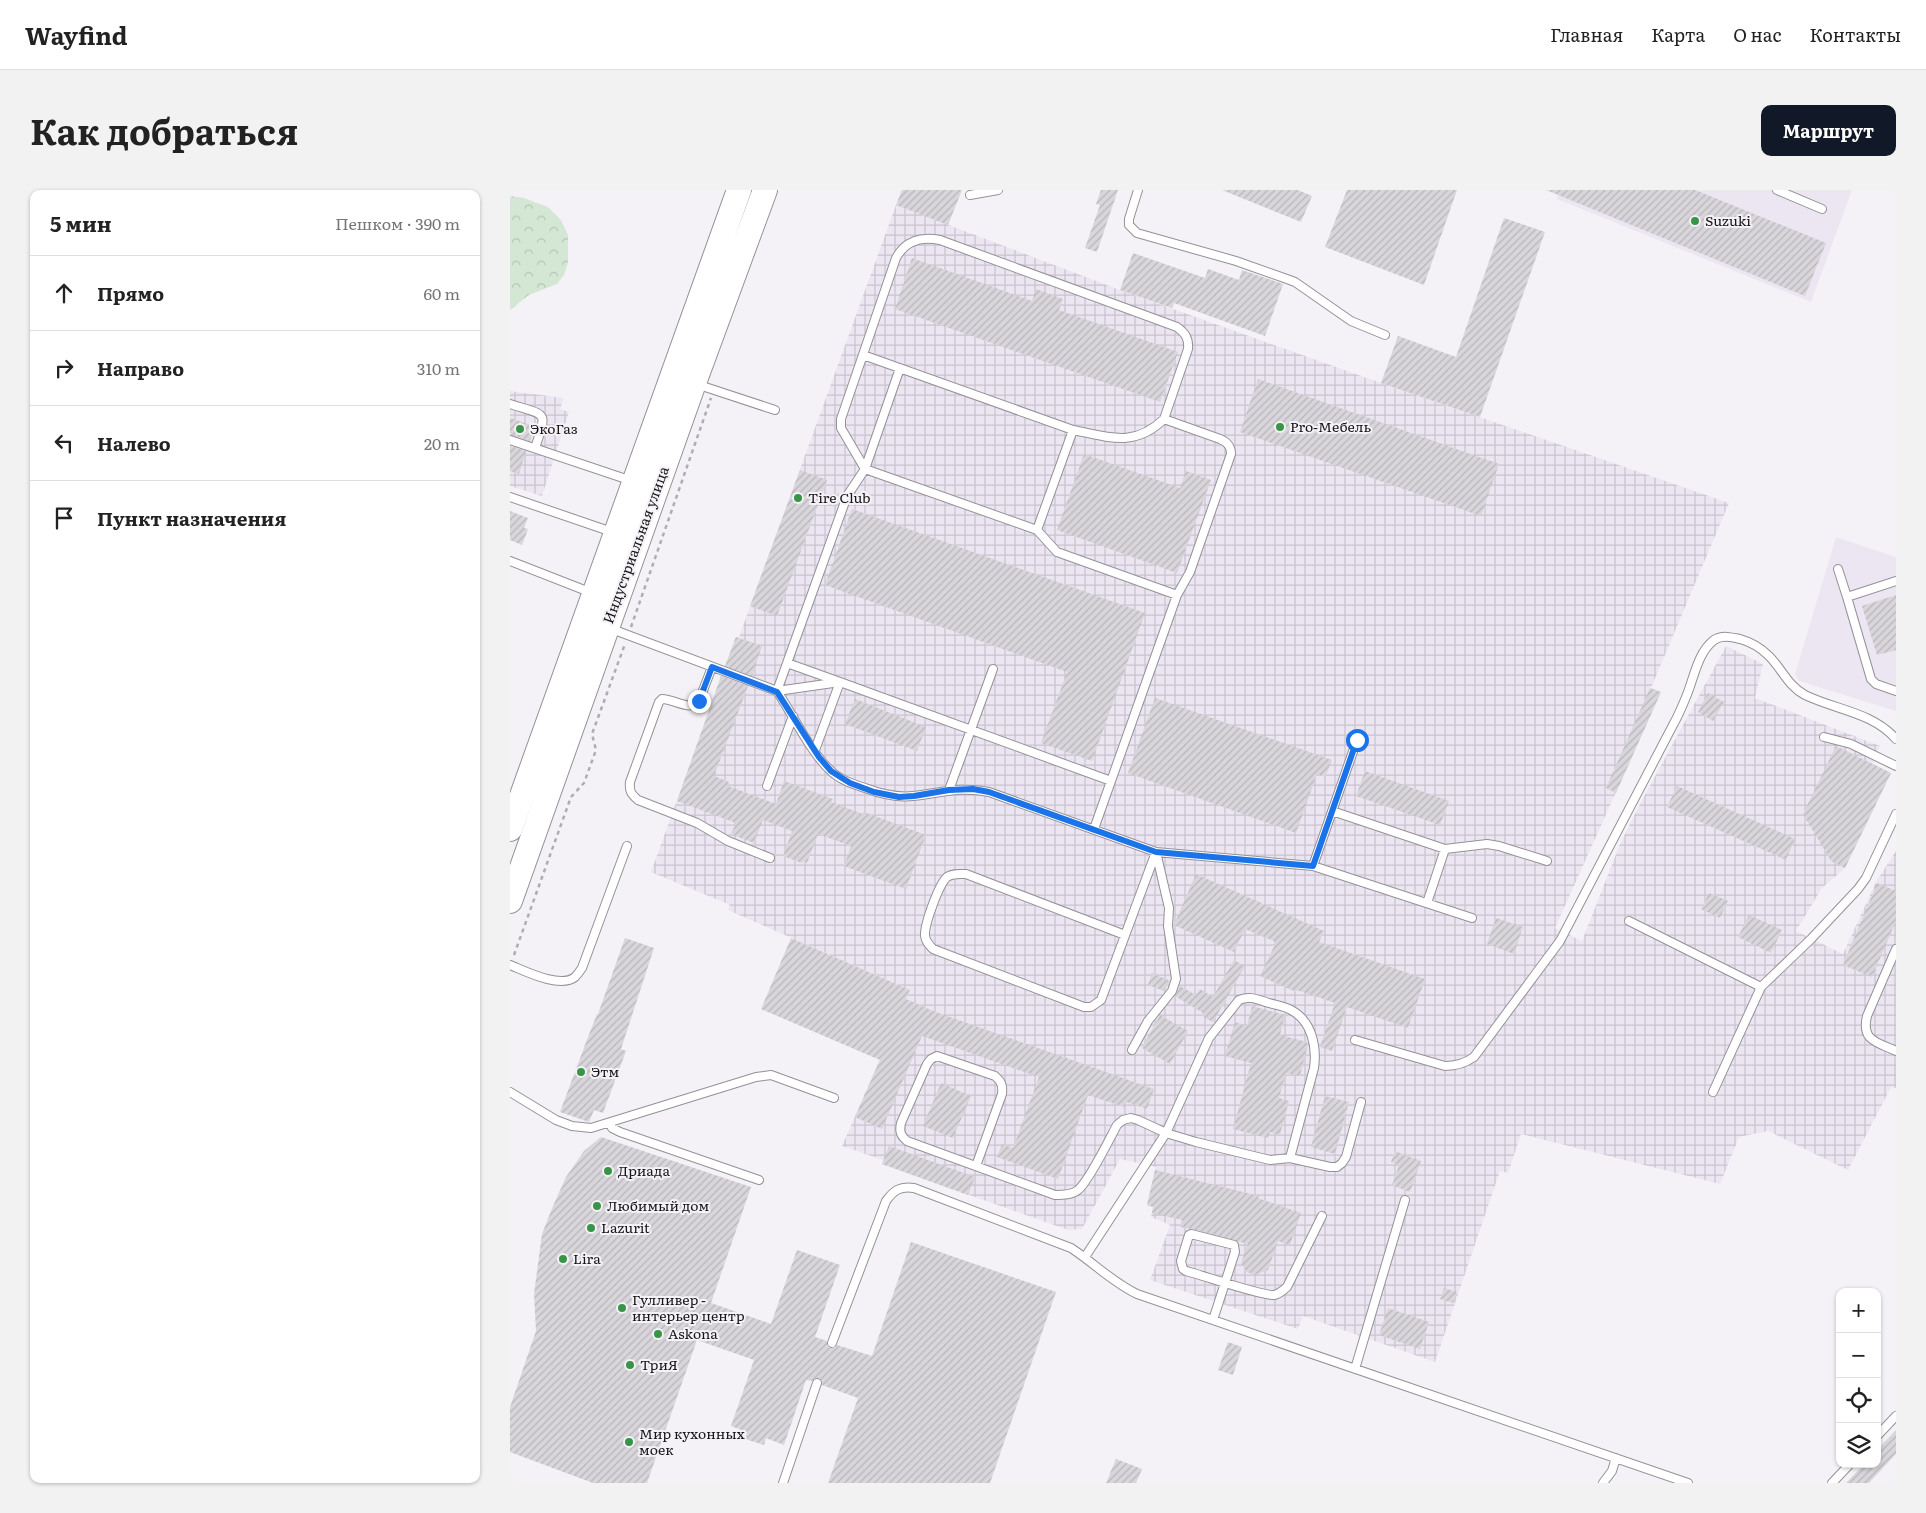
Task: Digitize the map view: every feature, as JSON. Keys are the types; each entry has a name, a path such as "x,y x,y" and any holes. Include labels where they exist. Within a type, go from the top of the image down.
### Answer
{"main road":[{"name":"Индустриальная улица","path":"510,901 617,631 704,386 765,190"},
{"name":"Индустриальная улица","path":"510,829 736,191"}],"lane":[{"path":"970,195 998,190"},
{"path":"1138,190 1129,219 1129,225 1137,233 1236,261 1295,282 1351,321 1385,335"},
{"path":"1777,190 1822,208"},
{"path":"863,355 1073,430 1121,438 1135,437 1154,429 1164,420 1188,349 1189,340 1177,327 940,240 930,238 919,239 901,249 896,258 841,419 841,428 865,469 1038,530 1057,552 1177,595"},
{"path":"777,692 847,496 865,469 900,368"},
{"path":"704,386 775,410"},
{"path":"510,404 538,413 543,418 534,448"},
{"path":"1094,829 1177,595 1190,572 1231,454 1231,448 1226,442 1164,420"},
{"path":"1038,530 1073,430"},
{"path":"510,440 634,482"},
{"path":"510,497 616,533"},
{"path":"510,561 594,594"},
{"path":"1838,569 1871,679 1876,684 1896,691"},
{"path":"1847,597 1896,581"},
{"path":"617,631 777,692 840,682"},
{"path":"1355,1040 1445,1066 1454,1066 1474,1057 1560,941 1673,725 1686,697 1699,661 1707,648 1715,640 1723,637 1733,637 1757,646 1770,657 1792,686 1805,694 1872,720 1888,730 1896,739"},
{"path":"787,663 1111,781"},
{"path":"712,667 699,701 695,705 690,706 668,699 662,699 659,702 630,782 630,789 638,800 697,823 728,841 770,858"},
{"path":"949,790 993,669"},
{"path":"815,750 840,682"},
{"path":"777,692 831,771 841,778 874,792 899,797 949,790 973,789 989,792 1156,852 1313,866 1472,918"},
{"path":"768,786 793,716"},
{"path":"1824,737 1852,744 1896,766"},
{"path":"1313,866 1357,740"},
{"path":"1332,811 1445,849 1487,844 1547,861"},
{"path":"1713,1092 1761,987 1858,889 1866,878 1896,814"},
{"path":"510,965 558,982 569,981 575,977 582,968 627,846"},
{"path":"1427,903 1445,849"},
{"path":"1125,935 966,874 956,874 948,877 943,882 926,926 925,936 928,944 933,949 1084,1007 1091,1007 1101,1000 1156,852"},
{"path":"1132,1050 1148,1021 1172,991 1176,979 1168,926 1169,908 1156,852"},
{"path":"1629,921 1761,987"},
{"path":"1895,954 1867,1016 1864,1027 1866,1034 1872,1040 1896,1051"},
{"path":"1085,1257 1166,1132 1209,1038 1239,1000 1251,998 1290,1009 1308,1025 1314,1042 1316,1054 1314,1068 1290,1158"},
{"path":"976,1166 1003,1087 1000,1080 994,1076 937,1056 927,1064 901,1123 900,1130 902,1136 907,1141 1056,1195 1066,1195 1078,1190 1117,1125 1123,1120 1130,1118 1196,1142 1270,1160 1290,1158 1330,1168 1337,1167 1346,1157 1361,1102"},
{"path":"510,1092 556,1120 572,1126 591,1128 756,1077 771,1075 834,1098"},
{"path":"610,1123 612,1128 620,1132 758,1180"},
{"path":"832,1342 886,1201 897,1189 905,1187 914,1188 1056,1241 1085,1257 1108,1278 1137,1294 1688,1483"},
{"path":"1355,1369 1405,1200"},
{"path":"1213,1320 1226,1282 1235,1252 1234,1246 1189,1235 1181,1262 1183,1269 1226,1282 1263,1293 1273,1295 1287,1287 1322,1216"},
{"path":"783,1483 817,1383"},
{"path":"1881,1432 1896,1416"},
{"path":"1603,1483 1612,1471 1616,1458"},
{"path":"1832,1483 1846,1468"}],"path":[{"path":"510,965 571,797 584,783 596,750 592,734 617,631 704,386"}],"shaded area":[{"name":"Suzuki","path":"1560,190 1852,190 1811,302 1557,199"},
{"path":"896,205 1120,290 1381,383 1729,503 1651,688 1661,692 1555,928 1582,941 1620,844 1726,646 1763,664 1755,698 1880,746 1873,764 1891,773 1845,868 1822,888 1796,931 1843,954 1876,882 1896,851 1896,1088 1891,1087 1848,1170 1768,1131 1739,1137 1720,1184 1521,1134 1508,1173 1500,1171 1435,1362 1303,1316 1298,1329 1150,1280 1170,1225 1151,1217 1153,1207 1147,1205 1156,1167 1120,1159 1082,1229 1068,1230 882,1164 883,1160 842,1146 910,990 728,910 730,905 651,872 736,637 739,637"},
{"path":"510,391 564,398 560,409 569,412 542,496 510,486"},
{"path":"1836,537 1896,557 1896,711 1799,681 1795,674"}],"green space":[{"path":"510,196 524,198 548,207 561,220 568,235 568,263 564,275 557,284 529,295 510,310"}],"building":[{"path":"902,190 962,190 948,225 896,205"},
{"path":"1101,190 1118,190 1097,252 1085,248 1100,205 1096,204"},
{"path":"1222,190 1298,190 1312,196 1301,222"},
{"path":"1347,190 1457,190 1424,285 1325,247"},
{"name":"Suzuki","path":"1546,190 1695,190 1826,243 1805,296"},
{"path":"1504,218 1545,232 1480,417 1381,383 1398,336 1456,357"},
{"path":"1133,253 1205,278 1208,269 1239,280 1242,270 1283,284 1265,336 1174,303 1172,308 1120,290"},
{"path":"912,258 1032,301 1036,289 1063,299 1059,310 1178,352 1160,402 895,309"},
{"path":"1258,379 1499,464 1481,516 1240,432"},
{"path":"510,418 534,426 530,441 510,434"},
{"path":"510,446 526,451 519,474 510,471"},
{"path":"1084,454 1180,488 1186,471 1211,480 1177,573 1057,530"},
{"path":"800,470 827,480 777,616 750,606"},
{"path":"852,509 1145,613 1092,761 1041,743 1067,672 825,585"},
{"path":"510,511 528,518 524,528 528,529 522,545 510,540"},
{"path":"1896,595 1896,650 1877,655 1862,606"},
{"path":"736,637 762,646 752,676 725,666"},
{"path":"721,676 748,686 714,776 729,782 728,786 776,804 784,781 833,799 831,802 926,835 906,889 844,866 851,846 818,834 807,863 803,861 802,863 783,856 792,831 763,820 754,843 731,834 736,823 677,801"},
{"path":"1650,688 1661,692 1616,793 1606,788"},
{"path":"1708,693 1724,702 1713,721 1698,712"},
{"path":"1155,698 1332,760 1325,777 1317,774 1296,833 1128,773"},
{"path":"855,699 926,727 917,751 845,724"},
{"path":"1836,746 1891,773 1845,868 1831,861 1803,814"},
{"path":"1365,771 1449,801 1440,825 1356,796"},
{"path":"1677,786 1795,839 1786,860 1667,807"},
{"path":"1196,874 1324,931 1319,942 1425,979 1408,1028 1347,1007 1332,1051 1320,1047 1335,1003 1297,990 1296,992 1260,976 1276,942 1245,929 1234,952 1174,925"},
{"path":"1877,883 1896,891 1896,921 1872,977 1843,965"},
{"path":"1709,893 1728,901 1720,918 1701,909"},
{"path":"1749,915 1782,930 1771,953 1738,937"},
{"path":"1496,918 1523,927 1514,954 1487,944"},
{"path":"625,938 654,948 621,1049 626,1051 603,1113 594,1110 589,1122 560,1112"},
{"path":"791,938 910,990 906,999 933,1011 1154,1089 1147,1109 1126,1102 1124,1107 1088,1095 1058,1179 997,1157 1002,1144 1013,1148 1039,1077 922,1036 882,1129 855,1117 880,1060 761,1009"},
{"path":"1234,960 1245,966 1213,1022 1202,1016 1203,1013 1175,996 1180,986 1196,995 1200,989 1213,997"},
{"path":"1152,973 1170,981 1164,991 1148,985"},
{"path":"1252,1006 1285,1015 1280,1035 1307,1042 1308,1045 1300,1076 1286,1073 1279,1098 1289,1101 1280,1135 1270,1132 1268,1138 1233,1129 1251,1063 1225,1056 1235,1022 1247,1026"},
{"path":"1160,1015 1188,1031 1170,1064 1142,1048"},
{"path":"941,1083 971,1096 953,1138 923,1126"},
{"path":"1325,1096 1349,1102 1335,1154 1311,1147"},
{"path":"601,1137 751,1187 711,1303 771,1324 797,1250 840,1265 815,1337 827,1341 827,1346 830,1348 835,1348 837,1345 872,1356 911,1242 1056,1292 990,1483 828,1483 858,1398 822,1385 822,1381 819,1378 815,1378 812,1381 806,1380 784,1445 766,1438 764,1445 745,1439 747,1432 731,1426 754,1360 697,1340 647,1483 593,1483 510,1452 510,1407 536,1331 534,1294 542,1234 566,1177 584,1151"},
{"path":"889,1146 975,1177 968,1195 882,1164"},
{"path":"1395,1151 1421,1161 1410,1192 1392,1185 1399,1165 1391,1162"},
{"path":"1155,1170 1259,1196 1258,1198 1301,1213 1290,1245 1278,1241 1268,1270 1255,1275 1247,1272 1241,1263 1248,1244 1180,1227 1182,1220 1152,1213 1153,1207 1147,1205"},
{"path":"1444,1288 1457,1292 1453,1303 1440,1299"},
{"path":"1388,1308 1429,1322 1420,1349 1379,1335"},
{"path":"1228,1342 1242,1347 1233,1375 1218,1370"},
{"path":"1896,1430 1896,1454 1869,1483 1846,1483 1860,1468 1881,1468 1881,1446"},
{"path":"1116,1459 1142,1469 1136,1483 1106,1483"}],"place":[{"name":"Suzuki","path":"1695,221"},
{"name":"Pro-Мебель","path":"1280,427"},
{"name":"ЭкоГаз","path":"520,429"},
{"name":"Tire Club","path":"798,498"},
{"name":"Этм","path":"581,1072"},
{"name":"Дриада","path":"608,1171"},
{"name":"Любимый дом","path":"597,1206"},
{"name":"Lazurit","path":"591,1228"},
{"name":"Lira","path":"563,1259"},
{"name":"Гулливер - интерьер центр","path":"622,1308"},
{"name":"Askona","path":"658,1334"},
{"name":"ТриЯ","path":"630,1365"},
{"name":"Мир кухонных моек","path":"629,1442"}],"route":[{"path":"699,701 712,667 777,692 819,757 831,771 850,783 887,796 914,796 949,790 973,789 989,792 1156,852 1313,866 1357,740"}]}
